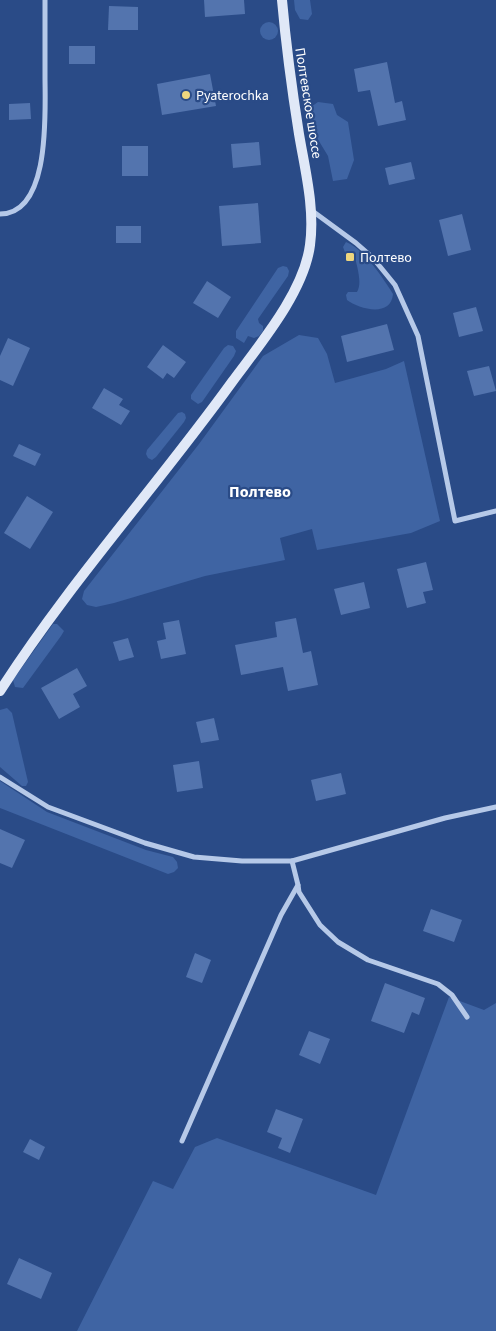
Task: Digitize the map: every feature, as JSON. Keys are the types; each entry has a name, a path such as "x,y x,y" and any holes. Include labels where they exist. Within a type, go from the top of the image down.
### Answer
{"street":[{"path":"0,214 10,214 26,201 39,173 44,144 45,0"},
{"name":"Полтевское шоссе","path":"0,690 62,603 197,430 270,330 304,269 310,244 311,210 286,43 282,0"},
{"path":"311,210 356,243 372,258 395,285 418,336 455,521 496,510"},
{"path":"0,777 48,807 145,843 194,857 242,862 292,861 445,818 496,808"},
{"path":"292,861 300,892 320,925 338,942 368,960 438,984 452,995 467,1017"},
{"path":"182,1141 281,915 298,885"}],"shaded area":[{"path":"294,0 310,0 312,14 308,20 300,19 295,10"},
{"path":"269,22 275,25 278,31 275,37 269,40 263,37 260,31 263,25"},
{"path":"318,102 333,104 337,115 348,122 354,160 347,179 333,181 328,156 311,128 308,109"},
{"path":"346,242 366,257 393,294 391,302 387,306 381,309 366,308 347,300 346,295 348,292 357,292 359,283 354,253 346,255 343,247"},
{"path":"287,267 289,271 288,276 258,319 259,323 263,326 263,331 254,338 248,336 244,343 236,338 236,331 278,268"},
{"path":"299,335 318,338 327,354 335,383 386,369 404,361 440,521 411,533 317,550 312,529 280,538 285,560 205,576 114,603 96,607 87,605 82,599 84,591 199,444 263,356"},
{"path":"228,345 233,346 236,351 234,356 202,402 198,404 191,399 191,395"},
{"path":"182,412 186,418 184,422 156,457 152,460 148,458 147,450 178,413"},
{"path":"53,624 57,624 64,631 61,636 23,688 15,687 13,680"},
{"path":"7,708 12,713 28,782 26,786 22,786 0,767 0,710"},
{"path":"0,781 47,812 146,850 173,857 177,862 178,868 168,874 0,808"},
{"path":"449,997 484,1010 496,1003 496,1331 77,1331 153,1181 173,1189 195,1147 217,1138 376,1195"}],"building":[{"path":"204,0 244,0 245,14 205,17"},
{"path":"109,6 138,7 138,30 108,30"},
{"path":"69,46 95,46 95,64 69,64"},
{"path":"387,62 395,103 402,101 406,120 378,126 370,90 358,92 354,69"},
{"name":"Pyaterochka","path":"210,74 216,106 162,115 157,84"},
{"path":"30,103 31,119 9,120 9,104"},
{"path":"259,142 261,165 233,168 231,144"},
{"path":"122,146 148,146 148,176 122,176"},
{"path":"411,162 415,179 389,185 385,168"},
{"path":"258,203 261,243 222,246 219,206"},
{"path":"462,214 471,250 448,256 439,220"},
{"path":"116,226 141,226 141,243 116,243"},
{"path":"207,281 231,297 218,318 193,303"},
{"path":"476,307 483,331 459,337 453,313"},
{"path":"387,324 394,350 347,362 341,336"},
{"path":"8,338 30,348 13,386 0,380 0,356"},
{"path":"163,345 186,362 174,378 167,373 163,379 147,367"},
{"path":"489,366 496,391 474,396 467,371"},
{"path":"104,388 123,399 119,405 130,411 121,425 92,408"},
{"path":"19,444 41,454 35,466 13,456"},
{"path":"27,496 53,512 30,549 4,533"},
{"path":"426,562 433,590 423,592 426,603 407,608 397,569"},
{"path":"364,582 370,608 341,615 334,589"},
{"path":"296,618 303,653 311,651 318,685 288,691 283,667 241,675 235,645 277,637 275,622"},
{"path":"179,620 186,654 161,659 157,641 166,639 163,623"},
{"path":"128,638 134,657 119,661 113,642"},
{"path":"77,668 87,686 73,694 80,707 59,719 41,688"},
{"path":"214,718 219,740 201,743 196,722"},
{"path":"199,761 203,788 177,792 173,765"},
{"path":"341,773 346,794 316,801 311,780"},
{"path":"0,829 25,840 12,868 0,863"},
{"path":"431,909 462,920 454,942 423,931"},
{"path":"195,953 211,960 202,983 186,977"},
{"path":"385,983 425,998 419,1015 412,1012 404,1033 371,1021"},
{"path":"309,1031 330,1039 320,1064 299,1055"},
{"path":"276,1109 303,1119 290,1153 278,1148 282,1138 267,1132"},
{"path":"30,1139 45,1147 39,1160 23,1152"},
{"path":"19,1258 52,1273 41,1299 7,1284"}],"place":[{"name":"Pyaterochka","path":"186,95"},
{"name":"Полтево","path":"350,257"}],"district":[{"name":"Полтево","path":"260,491"}]}
